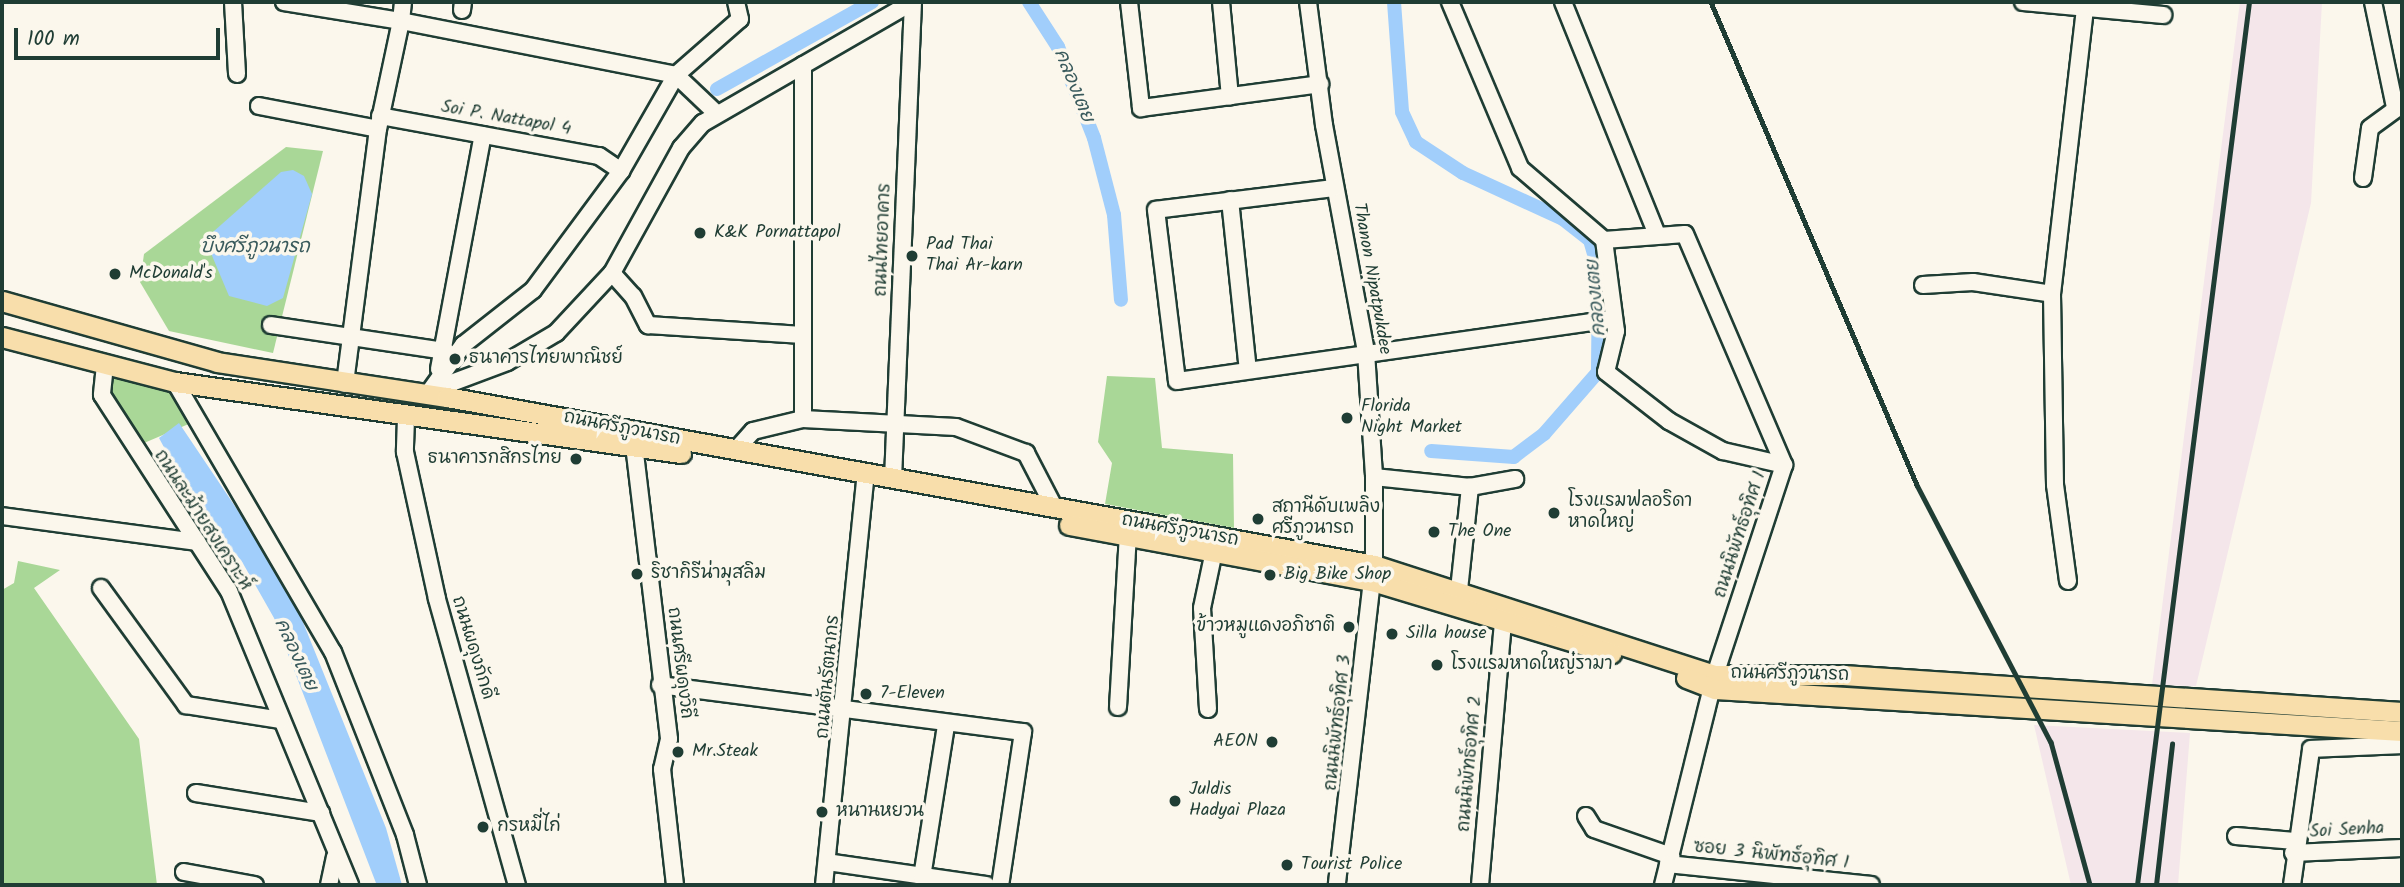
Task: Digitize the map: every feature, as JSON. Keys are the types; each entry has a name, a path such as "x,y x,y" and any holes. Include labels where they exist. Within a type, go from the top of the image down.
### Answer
{"main road":[{"name":"ถนนศรีภูวนารถ","path":"2,301 217,362 345,384 438,394 634,438 865,479 893,479 1055,509 1459,590 1504,612"},
{"name":"ถนนศรีภูวนารถ","path":"2,337 174,382 406,418 634,438 735,451 1128,536 1373,573 1504,612 1715,682 2402,731"},
{"path":"342,410 345,384"},
{"name":"ถนนศรีภูวนารถ","path":"1715,682 1843,675 2402,712"}],"street":[{"path":"233,2 237,74"},
{"path":"284,2 401,21 683,79 712,109"},
{"path":"345,384 379,123 403,2"},
{"path":"438,394 463,345 533,290 621,171 683,79 731,31 740,19 736,2"},
{"path":"438,394 507,362 556,333 612,273 681,148 712,109 803,65 913,2"},
{"name":"ถนนไทยอาคาร","path":"893,479 913,2"},
{"path":"1129,2 1140,108 1320,84"},
{"path":"1221,2 1230,97"},
{"name":"Thanon Nipatpukdee","path":"1308,2 1334,188 1366,352 1374,476 1373,573"},
{"path":"1450,2 1520,168 1604,240 1614,319 1606,372 1669,421 1723,451 1784,466"},
{"path":"1563,2 1657,235"},
{"path":"2023,2 2163,15"},
{"path":"2363,178 2370,128 2399,106 2373,2"},
{"path":"2068,580 2055,485 2052,294 2085,6"},
{"path":"803,65 803,419"},
{"name":"Soi P. Nattapol 4","path":"259,106 483,135 599,156 621,171"},
{"path":"438,394 483,135"},
{"path":"1334,188 1156,210 1177,381 1366,352 1614,319"},
{"path":"1230,200 1248,370"},
{"name":"ถนนนิพัทธ์อุทิศ 1","path":"1604,240 1636,235 1685,234 1784,466 1715,682 1663,885"},
{"path":"612,273 634,296 648,325 803,335"},
{"path":"1923,285 1973,282 2052,294"},
{"path":"271,325 351,341 446,351"},
{"name":"ถนนละม้ายสงเคราะห์","path":"105,365 102,395 229,591 321,813 335,857 349,885"},
{"path":"174,382 332,652 405,835 418,885"},
{"name":"ถนนผดุงภักดี","path":"406,418 405,452 437,599 517,885"},
{"path":"735,451 753,431 803,419 956,427 1026,453 1055,509"},
{"name":"ถนนศรีผดุงวิถี","path":"634,438 660,685 675,885"},
{"path":"1374,476 1470,487 1515,479"},
{"name":"ถนนตันรัตนากร","path":"824,885 846,711 865,479"},
{"path":"1459,590 1470,487"},
{"path":"2,516 197,542"},
{"path":"1118,708 1128,536"},
{"path":"1208,709 1202,608 1214,551"},
{"name":"ถนนนิพัทธ์อุทิศ 3","path":"1337,885 1373,573"},
{"path":"101,588 186,705 281,720"},
{"name":"ถนนนิพัทธ์อุทิศ 2","path":"1480,885 1504,612"},
{"path":"660,685 946,725 1023,732 1000,885"},
{"path":"922,877 946,725"},
{"path":"2292,885 2294,847 2311,749 2402,745"},
{"path":"196,793 321,813"},
{"name":"ซอย 3 นิพัทธ์อุทิศ 1","path":"1586,816 1594,829 1670,860 1871,885"},
{"name":"Soi Senha","path":"2236,836 2294,847 2402,848"},
{"name":"ถนนละม้ายสงเคราะห์","path":"329,885 335,857"},
{"path":"828,862 986,885"},
{"path":"184,872 255,885"}],"shaded area":[{"path":"2240,2 2322,2 2311,203 2196,686 2152,685"},
{"path":"2034,725 2190,733 2178,885 2071,885"}],"green space":[{"path":"286,147 323,151 273,353 169,331 140,282 144,254"},
{"path":"109,369 175,382 191,423 137,446 106,395"},
{"path":"1107,376 1155,378 1162,448 1233,454 1234,528 1105,504 1112,463 1098,442"},
{"path":"18,561 60,570 34,588 139,739 157,885 2,885 2,590 14,583"}],"water":[{"name":"บึงศรีภูวนารถ","path":"293,170 304,176 312,194 283,298 267,306 229,296 205,239 281,172"},
{"path":"179,423 288,585 386,828 402,885 376,883 274,618 241,560 202,518 159,438"}],"waterway":[{"name":"คลองเตย","path":"717,89 872,2"},
{"name":"คลองเตย","path":"1029,2 1058,47 1094,138 1114,215 1121,300"},
{"name":"คลองเตย","path":"1394,2 1402,112 1416,142 1463,173 1563,219 1590,240 1599,272 1598,372 1544,434 1514,457 1431,451"}],"railway":[{"path":"1711,2 1917,485 2051,742 2090,885"},
{"path":"2137,885 2249,2"},
{"path":"2156,885 2172,744"}],"place":[{"name":"K&K Pornattapol","path":"700,233"},
{"name":"Pad Thai Thai Ar-karn","path":"912,256"},
{"name":"McDonald's","path":"115,274"},
{"name":"ธนาคารไทยพาณิชย์","path":"455,359"},
{"name":"Florida Night Market","path":"1347,418"},
{"name":"ธนาคารกสิกรไทย","path":"576,459"},
{"name":"โรงแรมฟลอริดา หาดใหญ่","path":"1554,513"},
{"name":"สถานีดับเพลิง ศรีภูวนารถ","path":"1258,519"},
{"name":"The One","path":"1434,532"},
{"name":"ริชากิรีน่ามุสลิม","path":"637,574"},
{"name":"Big Bike Shop","path":"1270,575"},
{"name":"ข้าวหมูแดงอภิชาติ","path":"1349,627"},
{"name":"Silla house","path":"1392,634"},
{"name":"โรงแรมหาดใหญ่รามา","path":"1437,665"},
{"name":"7-Eleven","path":"866,694"},
{"name":"AEON","path":"1272,742"},
{"name":"Mr.Steak","path":"678,752"},
{"name":"Juldis Hadyai Plaza","path":"1175,801"},
{"name":"หนานหยวน","path":"822,812"},
{"name":"กรหมี่ไก่","path":"483,827"},
{"name":"Tourist Police","path":"1287,865"}]}
